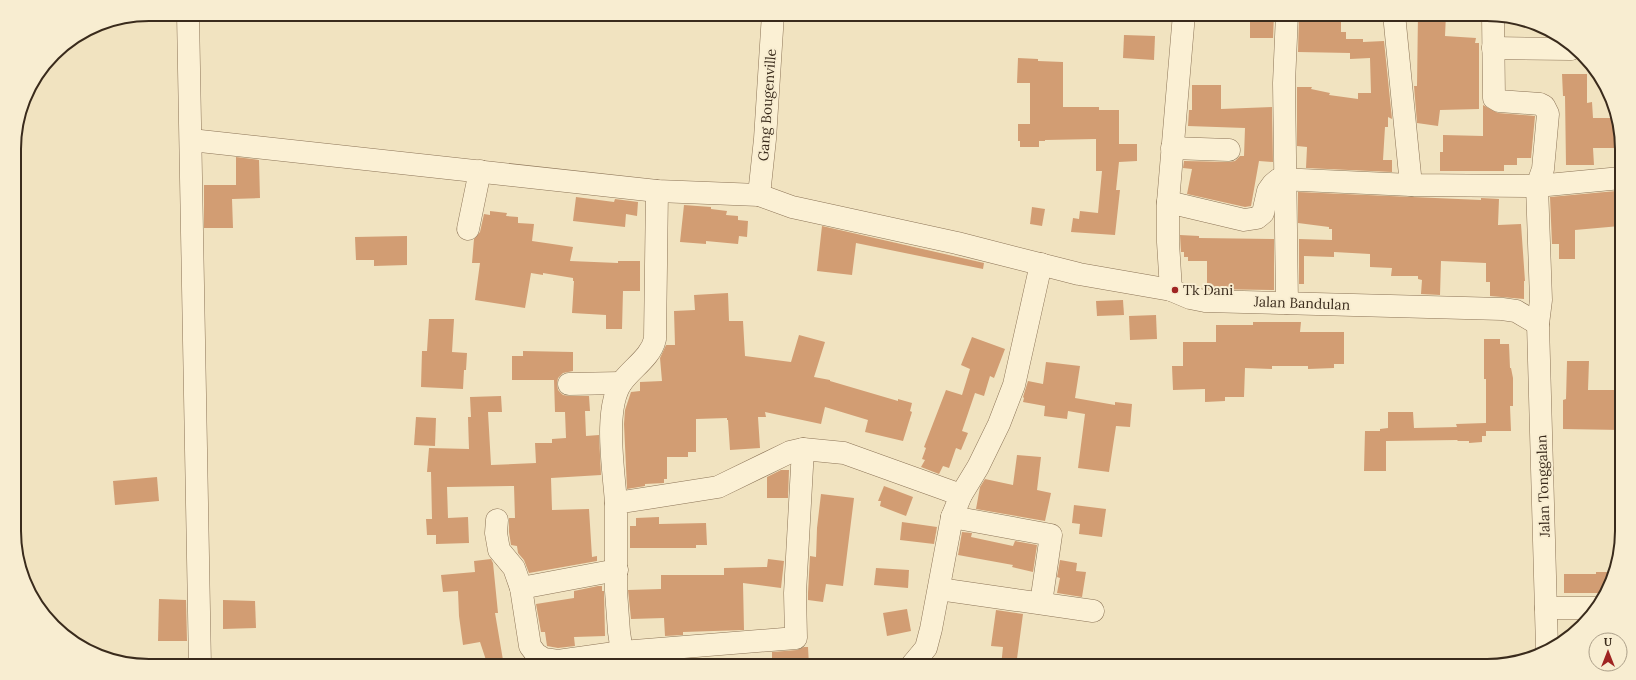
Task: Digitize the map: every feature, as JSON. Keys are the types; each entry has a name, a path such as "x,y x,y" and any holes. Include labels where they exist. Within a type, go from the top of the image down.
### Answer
{"street":[{"path":"188,21 200,659"},
{"name":"Gang Bougenville","path":"758,195 765,139 773,21"},
{"path":"1172,290 1168,242 1168,202 1183,21"},
{"path":"1287,21 1284,83 1287,303"},
{"path":"1395,21 1411,185"},
{"path":"1493,21 1494,98 1496,100 1509,102 1535,103 1544,106 1547,110 1549,118 1546,151 1543,169 1537,186"},
{"path":"1493,48 1567,49"},
{"name":"Jalan Bandulan","path":"191,140 480,171 657,192 758,195 792,207 957,243 1079,274 1172,290 1190,298 1205,301 1502,309 1516,310 1538,324"},
{"path":"1172,148 1230,150"},
{"path":"468,229 480,171"},
{"path":"1168,202 1244,220 1257,218 1263,213 1268,191 1279,179 1411,185 1537,186 1615,179"},
{"name":"Jalan Tonggalan","path":"1537,186 1541,300 1538,324 1547,644"},
{"path":"657,192 656,340 653,348 622,383 614,400 611,428 616,503 616,591 623,659 796,638 795,593 802,449"},
{"path":"917,659 926,648 939,589 952,517 961,495 978,467 999,424 1014,385 1041,264"},
{"path":"569,384 622,383"},
{"path":"616,503 718,487 790,452 802,449 844,453 961,495"},
{"path":"952,517 1050,535 1041,603"},
{"path":"496,520 496,533 499,550 514,568 521,588 530,646 536,654 544,659"},
{"path":"521,588 617,570"},
{"path":"939,589 1093,610"},
{"path":"1546,608 1589,608"}],"building":[{"path":"1250,21 1274,21 1273,38 1250,38"},
{"path":"1299,21 1341,21 1341,32 1346,32 1346,39 1363,39 1363,42 1384,41 1392,119 1388,117 1388,127 1385,127 1383,160 1392,160 1392,172 1306,168 1307,147 1297,146 1297,87 1312,87 1311,89 1330,93 1329,95 1358,99 1358,93 1371,93 1370,58 1350,59 1350,53 1298,52"},
{"path":"1418,21 1446,21 1445,36 1476,38 1475,43 1479,43 1479,109 1440,110 1438,126 1417,123 1414,86 1417,86"},
{"path":"1124,35 1155,36 1154,60 1123,58"},
{"path":"1018,58 1038,59 1038,61 1063,62 1063,107 1099,107 1099,110 1119,110 1119,144 1137,144 1137,161 1119,162 1116,190 1120,190 1115,235 1071,232 1073,218 1079,219 1080,211 1098,213 1102,171 1096,171 1096,139 1045,140 1039,141 1039,147 1020,147 1020,141 1018,141 1018,124 1030,124 1030,83 1017,83"},
{"path":"1562,74 1587,74 1587,103 1592,102 1593,118 1611,118 1615,148 1593,148 1594,165 1566,165 1565,96 1563,96"},
{"path":"1192,85 1221,85 1221,109 1272,107 1273,162 1259,161 1251,206 1245,207 1187,194 1192,169 1183,168 1184,161 1229,162 1235,161 1240,156 1244,156 1245,128 1188,126 1189,110 1192,110"},
{"path":"1483,105 1498,113 1535,116 1531,158 1517,158 1517,165 1504,165 1504,171 1440,171 1440,152 1443,152 1443,135 1483,136"},
{"path":"236,157 259,160 260,198 232,199 233,228 204,228 204,185 236,185"},
{"path":"1615,191 1615,226 1575,230 1575,259 1559,259 1559,244 1552,244 1550,197"},
{"path":"1298,192 1481,200 1481,198 1499,199 1498,225 1521,224 1525,281 1524,299 1490,296 1490,282 1486,282 1486,263 1441,261 1440,295 1421,294 1422,280 1418,279 1418,276 1391,276 1392,268 1370,267 1370,254 1334,252 1334,257 1304,256 1304,284 1299,284 1299,239 1332,240 1332,229 1329,229 1329,227 1298,223"},
{"path":"576,197 614,202 615,199 638,202 637,216 626,214 625,227 573,221"},
{"path":"684,205 711,207 711,209 727,211 726,215 738,216 738,220 748,221 747,237 739,236 738,244 706,241 706,244 680,242"},
{"path":"1032,207 1045,209 1042,226 1030,224"},
{"path":"490,211 507,213 506,216 518,217 518,223 534,224 532,241 573,247 570,261 618,263 618,261 640,261 640,291 623,291 622,329 606,329 606,315 572,313 573,278 543,273 543,275 531,273 525,308 475,300 480,263 472,263 474,239 480,232 484,214 490,215"},
{"path":"822,226 984,263 983,269 856,243 852,275 817,271"},
{"path":"1180,235 1199,236 1199,238 1274,239 1274,290 1207,289 1207,261 1188,261 1188,257 1184,257 1184,252 1181,252"},
{"path":"407,236 407,265 374,266 374,260 356,260 355,237"},
{"path":"728,293 729,321 743,321 745,356 791,362 799,335 825,342 814,377 830,380 898,401 898,399 912,403 910,411 912,412 903,441 865,432 868,420 825,407 821,424 765,412 766,417 758,417 760,448 730,450 727,418 696,419 696,452 688,452 688,457 667,457 667,479 664,479 664,483 645,484 645,486 627,489 624,424 625,410 631,392 640,391 640,382 662,381 660,358 666,345 675,345 674,311 695,310 694,295"},
{"path":"1123,300 1124,315 1097,316 1096,301"},
{"path":"1156,315 1157,339 1130,340 1129,316"},
{"path":"429,319 454,319 452,352 467,353 463,389 421,387 422,351 427,351"},
{"path":"1253,322 1301,322 1300,332 1344,332 1344,364 1334,364 1334,368 1308,369 1308,366 1272,366 1272,369 1245,368 1244,397 1225,397 1225,401 1205,402 1205,389 1173,390 1172,366 1183,366 1183,342 1216,342 1216,325 1253,325"},
{"path":"972,337 1005,349 994,378 990,376 984,396 975,393 962,431 968,433 961,450 956,448 949,468 943,466 939,474 921,467 925,460 922,459 926,448 924,447 946,390 962,395 970,369 961,365"},
{"path":"1484,339 1500,339 1500,344 1509,344 1510,368 1513,378 1513,406 1510,406 1511,431 1486,431"},
{"path":"523,351 573,352 573,371 563,373 558,378 558,390 563,395 589,396 590,411 585,411 586,436 599,435 601,475 551,478 552,510 589,509 592,557 597,556 597,561 529,573 524,560 518,553 517,546 511,545 509,518 515,518 514,486 447,487 448,518 468,517 469,543 436,544 436,535 427,535 426,519 432,519 431,472 427,472 429,448 469,449 468,417 471,417 470,397 501,396 502,412 488,412 491,465 536,463 535,443 552,443 552,439 566,438 565,412 555,412 554,380 512,380 512,356 523,356"},
{"path":"1567,361 1589,361 1588,390 1615,390 1615,430 1563,429 1563,400 1566,399"},
{"path":"1046,362 1080,366 1075,398 1115,405 1115,402 1132,404 1130,427 1116,426 1109,472 1078,468 1085,414 1068,411 1067,419 1044,416 1045,406 1023,402 1028,381 1043,384"},
{"path":"1388,412 1413,412 1414,428 1457,427 1456,424 1486,423 1486,436 1482,436 1482,442 1469,443 1469,441 1457,440 1386,441 1386,471 1364,471 1365,431 1380,431 1380,429 1388,428"},
{"path":"416,417 436,418 435,446 414,445"},
{"path":"1017,455 1041,457 1037,490 1051,493 1045,521 976,509 980,487 985,479 1013,485"},
{"path":"781,470 789,470 788,498 767,498 767,477"},
{"path":"157,477 159,501 115,505 113,481"},
{"path":"884,486 913,497 906,516 880,506 881,501 878,501"},
{"path":"821,494 854,498 843,586 826,584 823,602 808,600 810,556 816,557 817,528"},
{"path":"1074,505 1106,509 1102,537 1079,534 1080,524 1072,523"},
{"path":"659,517 659,524 706,523 707,545 696,545 696,548 630,548 630,526 636,526 636,518"},
{"path":"902,522 937,527 934,544 900,540"},
{"path":"962,532 972,533 971,537 1013,546 1015,541 1037,545 1033,572 1012,567 1013,565 958,555"},
{"path":"491,559 493,563 498,613 495,613 503,659 486,659 480,642 463,645 459,616 458,591 443,592 441,575 475,572 474,561"},
{"path":"768,559 784,561 781,588 743,583 744,630 683,632 683,635 665,636 664,618 631,619 628,590 661,589 661,575 724,575 724,568 767,567"},
{"path":"1060,560 1077,563 1076,571 1086,572 1082,597 1057,593 1060,578 1057,577"},
{"path":"876,568 909,570 908,588 874,585"},
{"path":"1596,572 1608,572 1599,593 1564,593 1564,574 1596,574"},
{"path":"602,586 602,591 604,591 605,636 574,637 575,646 558,648 547,646 545,632 541,632 536,604 574,598 574,591"},
{"path":"159,599 186,600 187,641 158,641"},
{"path":"223,600 255,601 256,628 223,629"},
{"path":"907,609 911,631 887,636 883,613"},
{"path":"996,610 1023,614 1017,659 1002,659 1003,647 991,646"},
{"path":"808,647 809,659 772,659 772,652 797,650"}],"place":[{"name":"Tk Dani","path":"1175,290"}]}
